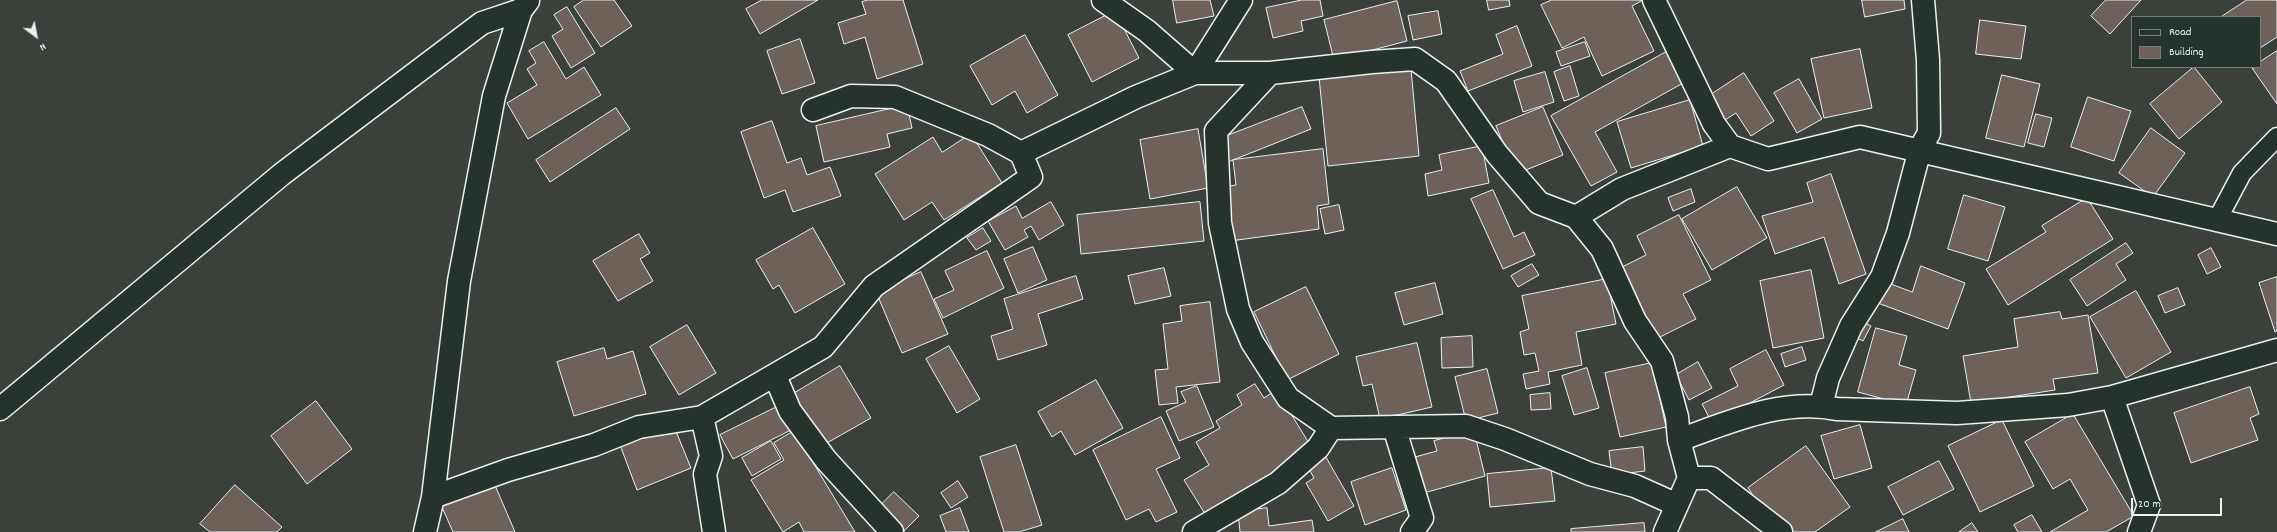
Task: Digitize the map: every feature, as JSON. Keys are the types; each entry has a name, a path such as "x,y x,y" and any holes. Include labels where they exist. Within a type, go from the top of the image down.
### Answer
{"street":[{"path":"1103,0 1147,30 1196,74"},
{"path":"1196,74 1241,0"},
{"path":"1654,0 1714,124 1730,146 1768,159 1860,137 1920,149 2277,234"},
{"path":"1821,406 1828,378 1851,326 1882,277 1898,233 1920,149 1929,133 1928,60 1923,0"},
{"path":"0,409 282,174 482,23 525,5"},
{"path":"426,532 434,496 459,281 494,96 525,5"},
{"path":"1021,153 1130,100 1196,74 1270,73 1415,59 1446,81 1497,154 1539,203 1576,217 1602,249 1635,321 1662,361 1677,417 1679,440 1689,478 1675,504 1665,532"},
{"path":"1270,73 1216,130 1220,223 1238,310 1252,342 1288,398 1331,428 1466,426 1505,439 1590,474 1635,486 1675,504"},
{"path":"434,496 508,470 594,445 639,427 702,417 823,347 874,286 1031,177 1021,153 988,136 895,97 851,96 812,110"},
{"path":"1576,217 1622,189 1730,146"},
{"path":"1679,440 1766,410 1821,406 1837,409 1957,413 2068,405 2112,397 2277,350"},
{"path":"775,376 790,411 826,460 892,532"},
{"path":"2112,397 2149,505 2139,532"},
{"path":"702,417 711,456 705,474 714,532"},
{"path":"1394,427 1422,518 1412,532"},
{"path":"1197,532 1278,483 1318,448 1331,428"},
{"path":"1689,478 1711,478 1780,532"}],"lane":[{"path":"2217,220 2242,173 2277,137"}],"building":[{"path":"584,0 614,0 632,26 601,47 574,7"},
{"path":"762,0 818,0 760,34 746,9"},
{"path":"868,0 903,0 923,64 877,79 865,37 844,44 838,23 866,14 862,2"},
{"path":"1173,0 1210,0 1214,16 1177,23"},
{"path":"1302,0 1320,0 1323,16 1301,21 1303,31 1273,38 1266,8"},
{"path":"1487,0 1509,0 1510,6 1489,10"},
{"path":"1552,0 1643,0 1632,6 1654,51 1602,76 1584,37 1562,48 1541,5"},
{"path":"1862,0 1904,0 1905,9 1865,17"},
{"path":"2106,0 2141,0 2110,34 2091,16"},
{"path":"2247,0 2277,0 2277,37 2261,47 2261,16 2223,16"},
{"path":"1397,1 1407,41 1334,60 1324,20"},
{"path":"567,7 595,53 571,68 552,36 563,29 554,15"},
{"path":"1115,11 1139,58 1092,82 1068,35"},
{"path":"1438,11 1442,34 1413,40 1408,16"},
{"path":"1980,20 2026,26 2021,59 1976,54"},
{"path":"1517,26 1532,66 1468,91 1460,71 1503,54 1496,35"},
{"path":"1025,35 1058,95 1027,113 1015,91 992,105 970,66"},
{"path":"800,39 815,83 782,94 767,51"},
{"path":"544,42 566,79 584,67 601,95 528,139 507,103 537,85 527,69 536,63 529,51"},
{"path":"1585,42 1590,56 1561,66 1556,52"},
{"path":"1860,49 1872,108 1824,118 1811,59"},
{"path":"1668,51 1685,82 1595,132 1617,172 1591,186 1551,116"},
{"path":"2277,51 2277,104 2252,68 2261,68 2261,61"},
{"path":"1570,66 1579,96 1564,101 1554,72"},
{"path":"2193,68 2195,68 2222,102 2179,139 2150,104"},
{"path":"1411,69 1419,156 1328,166 1319,77"},
{"path":"1545,72 1554,102 1523,112 1514,81"},
{"path":"1744,73 1774,121 1751,136 1736,113 1725,120 1709,96"},
{"path":"2002,75 2040,84 2024,147 1986,138"},
{"path":"1799,79 1822,119 1797,133 1774,93"},
{"path":"2088,97 2131,111 2114,161 2071,147"},
{"path":"1690,100 1703,146 1631,168 1617,122"},
{"path":"907,105 912,128 887,134 890,147 824,162 816,126"},
{"path":"1302,107 1311,129 1228,162 1219,139"},
{"path":"1543,107 1563,155 1516,174 1496,126"},
{"path":"616,108 630,129 550,182 536,160"},
{"path":"2036,114 2052,118 2044,147 2028,143"},
{"path":"772,121 787,163 801,158 807,175 830,167 841,196 793,212 785,190 764,198 741,132"},
{"path":"2151,128 2185,153 2153,197 2119,173"},
{"path":"1198,129 1208,188 1150,199 1140,140"},
{"path":"971,134 1002,183 944,220 932,202 904,220 875,174 933,137 942,152"},
{"path":"1482,146 1489,183 1428,196 1425,174 1442,170 1439,155"},
{"path":"1323,149 1329,204 1317,206 1319,229 1230,241 1223,187 1236,185 1233,160"},
{"path":"1831,174 1866,274 1839,284 1824,237 1775,254 1762,216 1813,202 1807,183"},
{"path":"1737,187 1767,238 1712,270 1682,219"},
{"path":"1691,189 1695,202 1673,211 1668,198"},
{"path":"1493,190 1514,237 1524,232 1535,255 1503,269 1471,199"},
{"path":"1964,195 2005,207 1988,261 1948,249"},
{"path":"2087,198 2113,239 2008,305 1986,269 2046,232 2042,226"},
{"path":"1051,202 1064,225 1039,240 1031,226 1024,230 1028,237 1005,250 988,221 1016,206 1022,218"},
{"path":"1200,202 1204,241 1081,254 1077,215"},
{"path":"1339,205 1344,230 1325,234 1320,209"},
{"path":"1679,215 1711,280 1683,294 1696,319 1656,339 1620,268 1646,255 1637,236"},
{"path":"813,228 845,284 795,313 779,285 773,289 756,260"},
{"path":"983,228 991,241 976,250 967,238"},
{"path":"639,234 650,253 640,259 653,281 618,301 593,261"},
{"path":"2126,243 2133,253 2116,264 2126,280 2087,306 2070,280"},
{"path":"1033,247 1047,280 1018,293 1004,259"},
{"path":"2211,248 2221,267 2207,274 2198,255"},
{"path":"987,251 1004,288 943,318 934,299 954,290 945,271"},
{"path":"1532,264 1539,275 1518,287 1511,276"},
{"path":"1921,266 1965,283 1948,329 1875,302 1883,281 1912,292"},
{"path":"1164,268 1171,296 1135,304 1128,276"},
{"path":"1811,270 1824,338 1773,348 1760,281"},
{"path":"921,272 948,334 902,353 876,292"},
{"path":"1076,276 1083,299 1038,314 1047,345 998,360 991,336 1013,329 1004,299"},
{"path":"2277,277 2277,331 2275,332 2259,283"},
{"path":"1607,279 1616,324 1576,332 1582,365 1548,372 1550,384 1526,389 1523,374 1539,371 1535,353 1524,355 1520,332 1529,329 1522,296"},
{"path":"1435,283 1443,314 1404,325 1395,293"},
{"path":"1306,287 1339,354 1287,380 1254,312"},
{"path":"2178,288 2185,305 2165,313 2158,296"},
{"path":"2136,291 2171,352 2126,378 2090,317"},
{"path":"1210,302 1220,382 1176,387 1178,403 1159,405 1155,370 1168,369 1163,324 1182,321 1180,306"},
{"path":"2060,312 2062,319 2088,315 2098,373 2053,379 2055,390 1971,403 1963,356 2018,347 2014,319"},
{"path":"1856,319 1871,326 1863,341 1849,334"},
{"path":"687,325 716,373 679,395 650,347"},
{"path":"1876,328 1907,336 1899,365 1916,370 1906,405 1858,392"},
{"path":"1472,336 1473,367 1442,368 1441,338"},
{"path":"1417,343 1432,407 1380,419 1372,384 1363,386 1356,357"},
{"path":"949,346 980,399 957,413 926,359"},
{"path":"1802,347 1806,360 1785,367 1781,354"},
{"path":"604,348 607,359 633,351 646,394 574,416 557,362"},
{"path":"1766,350 1784,385 1712,423 1702,404 1738,386 1730,369"},
{"path":"1698,362 1712,388 1689,400 1676,375"},
{"path":"1652,363 1666,427 1620,437 1605,373"},
{"path":"840,366 871,418 818,448 788,397"},
{"path":"1587,368 1599,408 1574,415 1562,376"},
{"path":"1487,369 1498,413 1466,421 1455,377"},
{"path":"1096,380 1123,428 1075,455 1061,431 1052,437 1038,412"},
{"path":"1255,384 1264,398 1276,390 1314,451 1207,517 1184,480 1209,465 1196,442 1220,428 1216,421 1242,405 1237,395"},
{"path":"1197,386 1214,427 1179,441 1166,411 1186,402 1181,392"},
{"path":"2250,387 2259,414 2250,418 2258,440 2191,463 2174,413"},
{"path":"1550,393 1551,409 1531,410 1530,395"},
{"path":"316,401 352,449 307,484 271,436"},
{"path":"781,405 793,429 733,459 720,435"},
{"path":"2073,414 2134,516 2106,532 2050,532 2088,510 2070,479 2053,489 2025,442"},
{"path":"1161,417 1180,458 1156,469 1177,512 1156,522 1149,509 1126,520 1093,450"},
{"path":"2002,420 2034,486 1980,512 1948,446"},
{"path":"673,424 691,468 637,490 620,445"},
{"path":"1860,425 1872,468 1834,479 1821,436"},
{"path":"794,431 855,532 804,532 799,522 783,532 751,480 784,460 774,443"},
{"path":"1474,431 1485,476 1420,494 1411,458 1437,451 1434,441"},
{"path":"771,441 781,459 752,476 742,458"},
{"path":"1016,445 1042,525 1019,532 1004,532 980,457"},
{"path":"1806,446 1850,507 1815,532 1792,532 1780,516 1772,522 1748,488"},
{"path":"1643,447 1645,471 1612,475 1609,451"},
{"path":"1323,452 1354,506 1328,521 1306,483 1314,478 1305,462"},
{"path":"1939,461 1954,489 1903,515 1888,487"},
{"path":"1392,468 1406,510 1365,525 1351,482"},
{"path":"1551,468 1555,501 1490,507 1487,474"},
{"path":"958,481 968,497 951,508 941,493"},
{"path":"494,483 515,532 453,532 442,507"},
{"path":"235,485 282,527 277,532 210,532 200,524"},
{"path":"894,492 919,516 903,532 901,532 877,509"},
{"path":"960,508 969,532 946,532 940,516"},
{"path":"1267,508 1269,526 1312,520 1314,532 1240,532 1238,512"},
{"path":"2032,515 2042,532 2018,532 2014,525"},
{"path":"1903,519 1909,532 1876,532"},
{"path":"1644,523 1645,532 1571,532 1571,529"},
{"path":"1972,523 1978,532 1959,532"}]}
